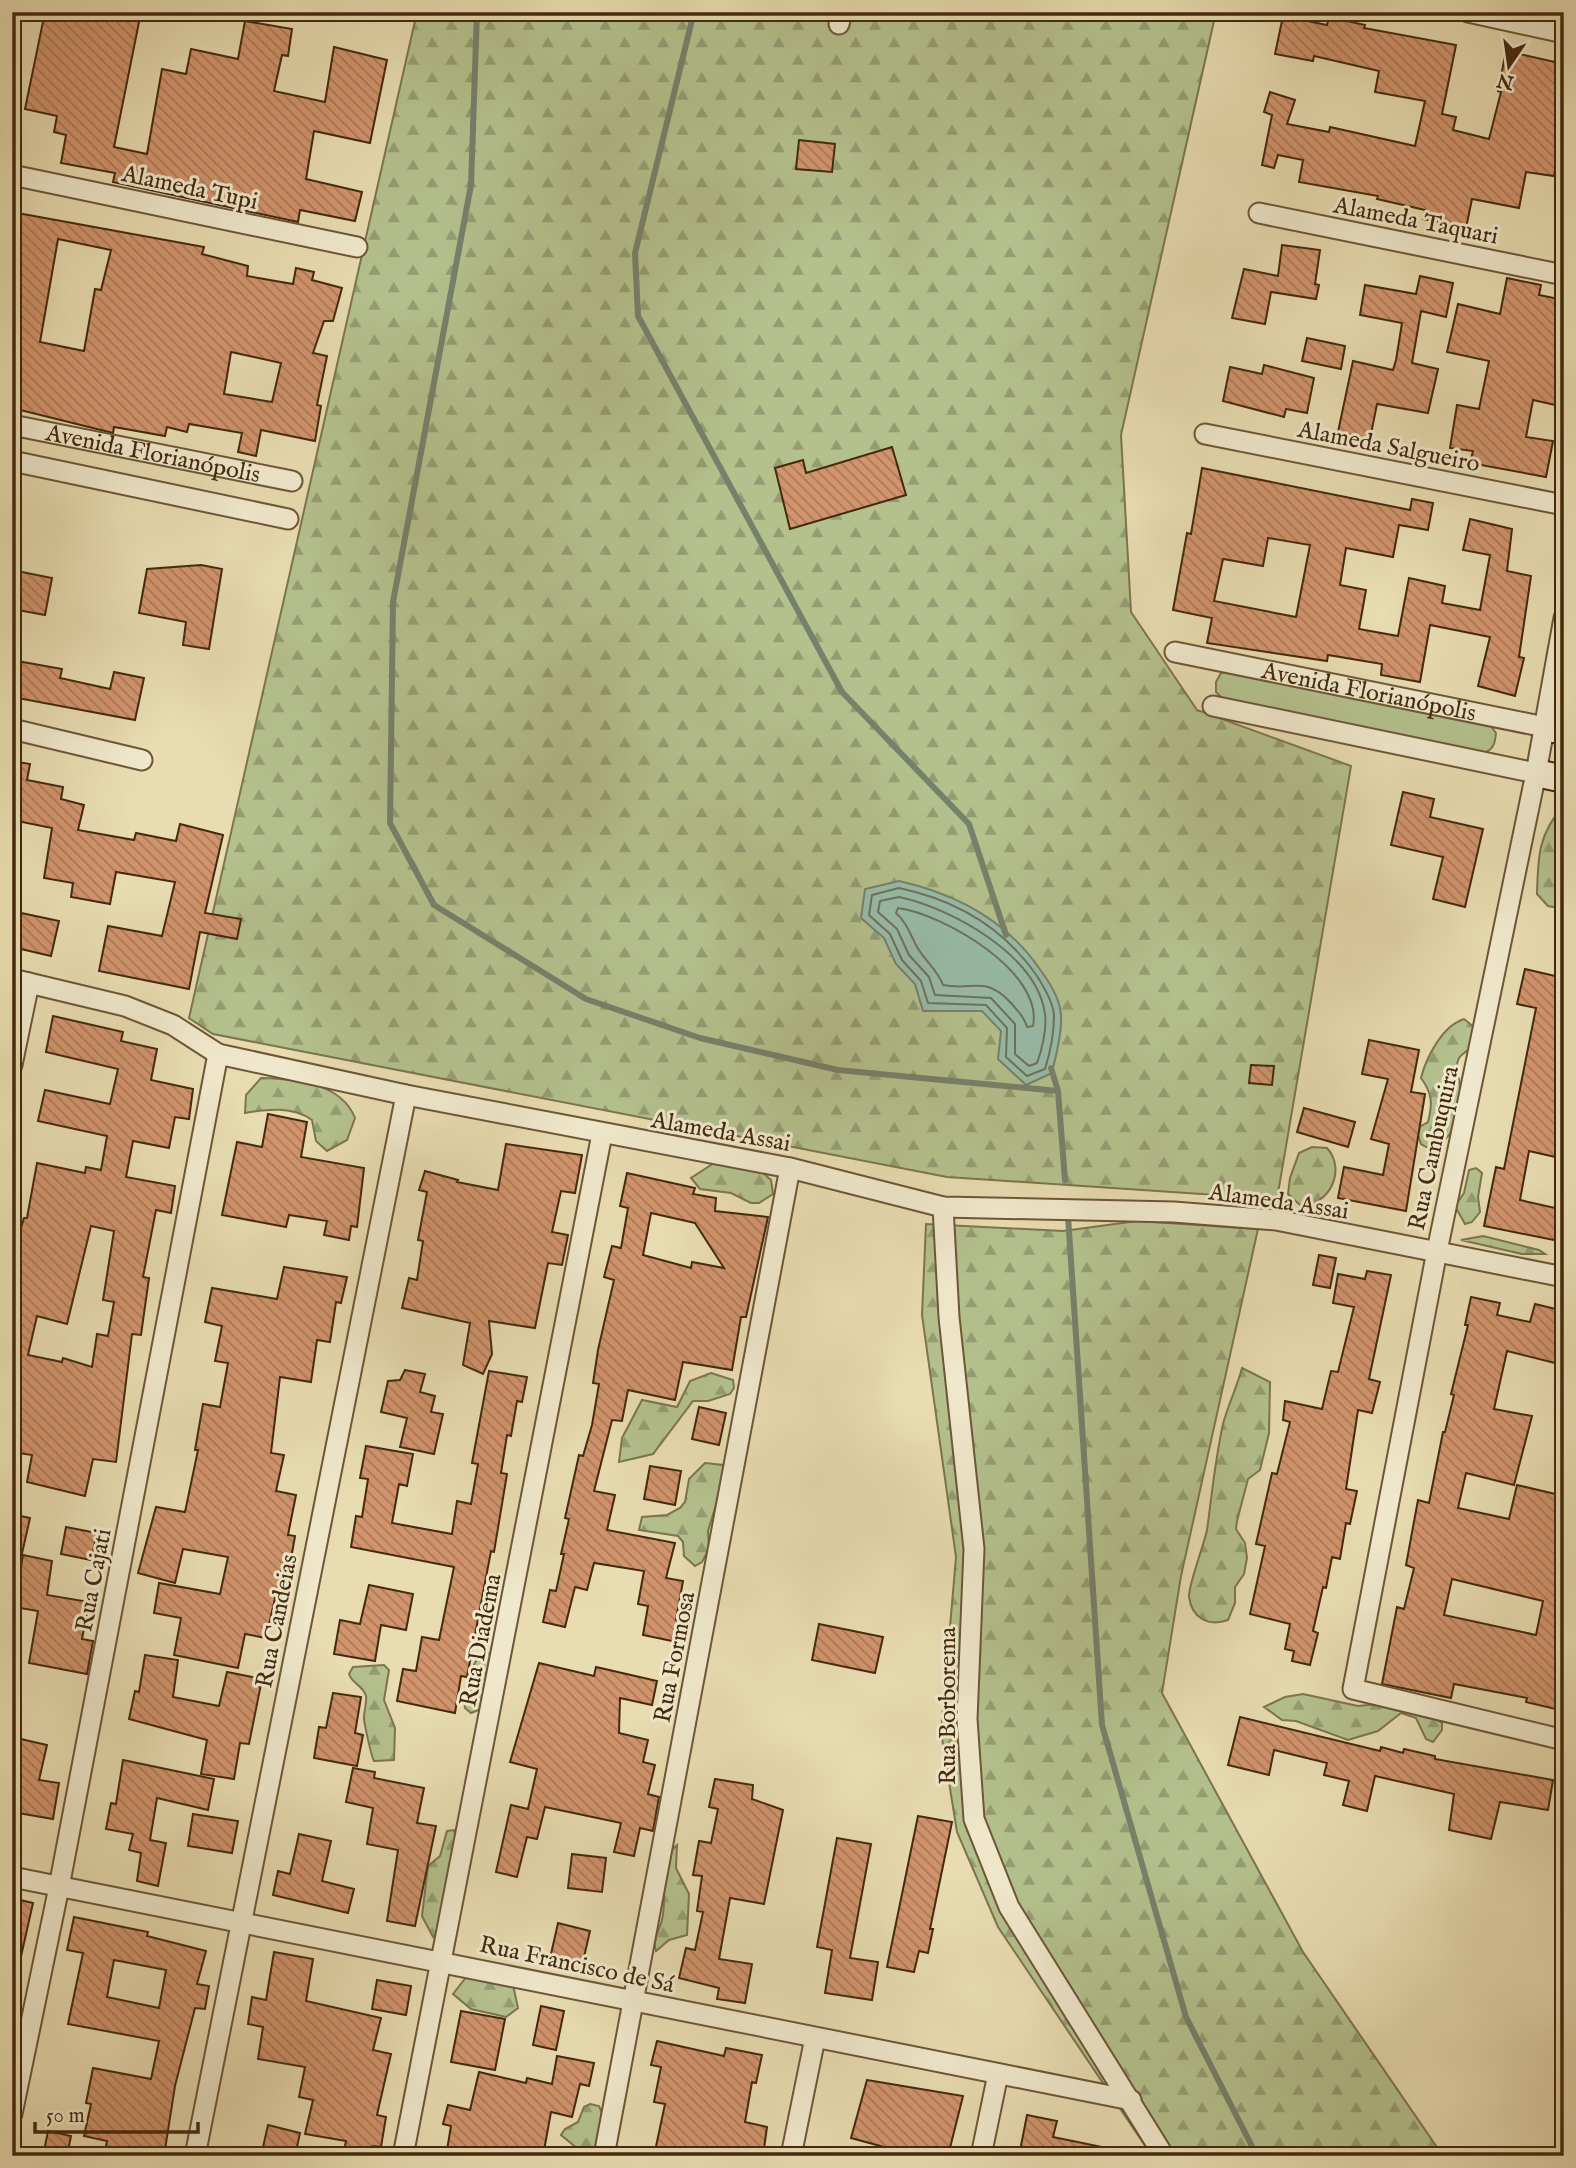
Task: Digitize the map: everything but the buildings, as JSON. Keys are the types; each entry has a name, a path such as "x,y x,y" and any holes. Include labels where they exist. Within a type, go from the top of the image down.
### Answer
{"street":[{"path":"1468,12 1564,33"},
{"name":"Alameda Tupi","path":"12,175 357,247"},
{"name":"Alameda Taquari","path":"1259,214 1564,275"},
{"name":"Avenida Florianópolis","path":"12,425 292,481"},
{"name":"Alameda Salgueiro","path":"1205,434 1564,505"},
{"name":"Avenida Florianópolis","path":"12,461 288,519"},
{"name":"Rua Cambuquira","path":"1564,618 1554,729 1536,773 1437,1251 1353,1689 1564,1740"},
{"name":"Avenida Florianópolis","path":"1175,652 1554,729"},
{"name":"Avenida Florianópolis","path":"1213,706 1564,779"},
{"path":"12,729 142,760"},
{"path":"12,1065 21,981"},
{"name":"Alameda Assai","path":"21,981 125,1006 173,1025 218,1055 602,1134 790,1168 943,1207 1174,1212 1276,1220 1564,1277"},
{"name":"Rua Cajati","path":"12,2114 59,1887 218,1055"},
{"name":"Rua Candeias","path":"195,2156 406,1095"},
{"name":"Rua Diadema","path":"403,2156 602,1134"},
{"name":"Rua Formosa","path":"604,2156 790,1168"},
{"name":"Rua Borborema","path":"943,1207 949,1317 974,1549 967,1719 974,1819 1009,1907 1131,2099 1164,2156"},
{"name":"Rua Francisco de Sá","path":"12,1877 1131,2099"},
{"path":"791,2156 815,2038"},
{"path":"981,2156 998,2074"}],"green space":[{"path":"417,12 1216,12 1121,435 1131,612 1197,710 1351,766 1277,1199 947,1177 213,1034 189,1018"},
{"path":"1231,672 1490,725 1496,733 1494,743 1490,750 1484,753 1223,699 1216,692 1216,682 1221,673"},
{"path":"1564,805 1564,909 1548,906 1537,894 1544,836"},
{"path":"1464,1019 1475,1028 1473,1048 1462,1055 1458,1062 1458,1115 1445,1139 1428,1148 1421,1144 1416,1129 1428,1122 1431,1109 1429,1094 1421,1078 1431,1052 1442,1035"},
{"path":"261,1078 315,1085 339,1097 355,1118 347,1140 327,1151 316,1141 312,1120 297,1112 262,1110 245,1113 246,1095"},
{"path":"1312,1147 1327,1148 1333,1157 1335,1176 1327,1194 1310,1204 1300,1205 1288,1194 1290,1178 1299,1153"},
{"path":"714,1163 762,1172 771,1180 773,1194 759,1203 751,1203 731,1193 700,1189 691,1178"},
{"path":"1476,1168 1482,1173 1478,1197 1480,1212 1472,1222 1465,1224 1455,1206 1464,1193 1469,1170"},
{"path":"1137,1221 1258,1229 1181,1576 1162,1693 1303,1952 1443,2156 1152,2156 998,1927 957,1832 941,1732 956,1557 922,1315 926,1224 1063,1231"},
{"path":"1483,1236 1539,1250 1545,1254 1522,1254 1461,1240"},
{"path":"1242,1368 1270,1382 1269,1433 1260,1470 1248,1479 1237,1521 1236,1529 1245,1543 1247,1558 1244,1574 1235,1587 1235,1603 1228,1620 1214,1622 1197,1615 1189,1592 1207,1530 1223,1424"},
{"path":"711,1373 733,1380 734,1388 730,1394 708,1401 693,1401 653,1454 619,1462 622,1438 642,1400 677,1407 690,1381"},
{"path":"705,1463 723,1465 725,1475 708,1531 709,1549 702,1562 695,1566 684,1556 683,1542 678,1536 639,1530 642,1517 667,1515 680,1508 685,1502 689,1479"},
{"path":"484,1652 491,1654 481,1709 471,1713 465,1708 466,1686 471,1670"},
{"path":"384,1665 389,1670 384,1700 395,1728 394,1760 374,1761 364,1721 366,1696 349,1674 353,1667"},
{"path":"1303,1694 1358,1706 1380,1704 1425,1712 1442,1723 1442,1730 1433,1742 1426,1739 1416,1718 1401,1713 1378,1731 1348,1740 1296,1721 1282,1720 1264,1707 1285,1697"},
{"path":"454,1830 456,1838 439,1932 433,1937 422,1916 428,1866 440,1856 447,1831"},
{"path":"677,1845 676,1868 689,1894 687,1935 669,1940 656,1951 655,1940 664,1911 665,1870 671,1852"},
{"path":"467,1976 513,1985 518,2008 506,2017 471,2009 453,1994"},
{"path":"590,2104 599,2106 602,2113 597,2156 580,2156 578,2149 561,2135 565,2129 578,2122 584,2107"}],"water":[{"path":"899,881 941,893 979,912 1013,937 1028,953 1051,986 1060,1009 1060,1037 1052,1073 1026,1085 998,1059 1001,1031 982,1011 923,1011 915,984 896,964 884,938 861,918 865,889"}],"waterway":[{"path":"477,12 471,185 393,602 390,823 434,905 586,999 700,1038 838,1070 1058,1091"},
{"path":"692,20 635,253 638,316 842,692 969,824 1006,935"},
{"path":"1051,1068 1058,1091 1065,1180"},
{"path":"1068,1216 1102,1725 1186,2017 1257,2156"}]}
